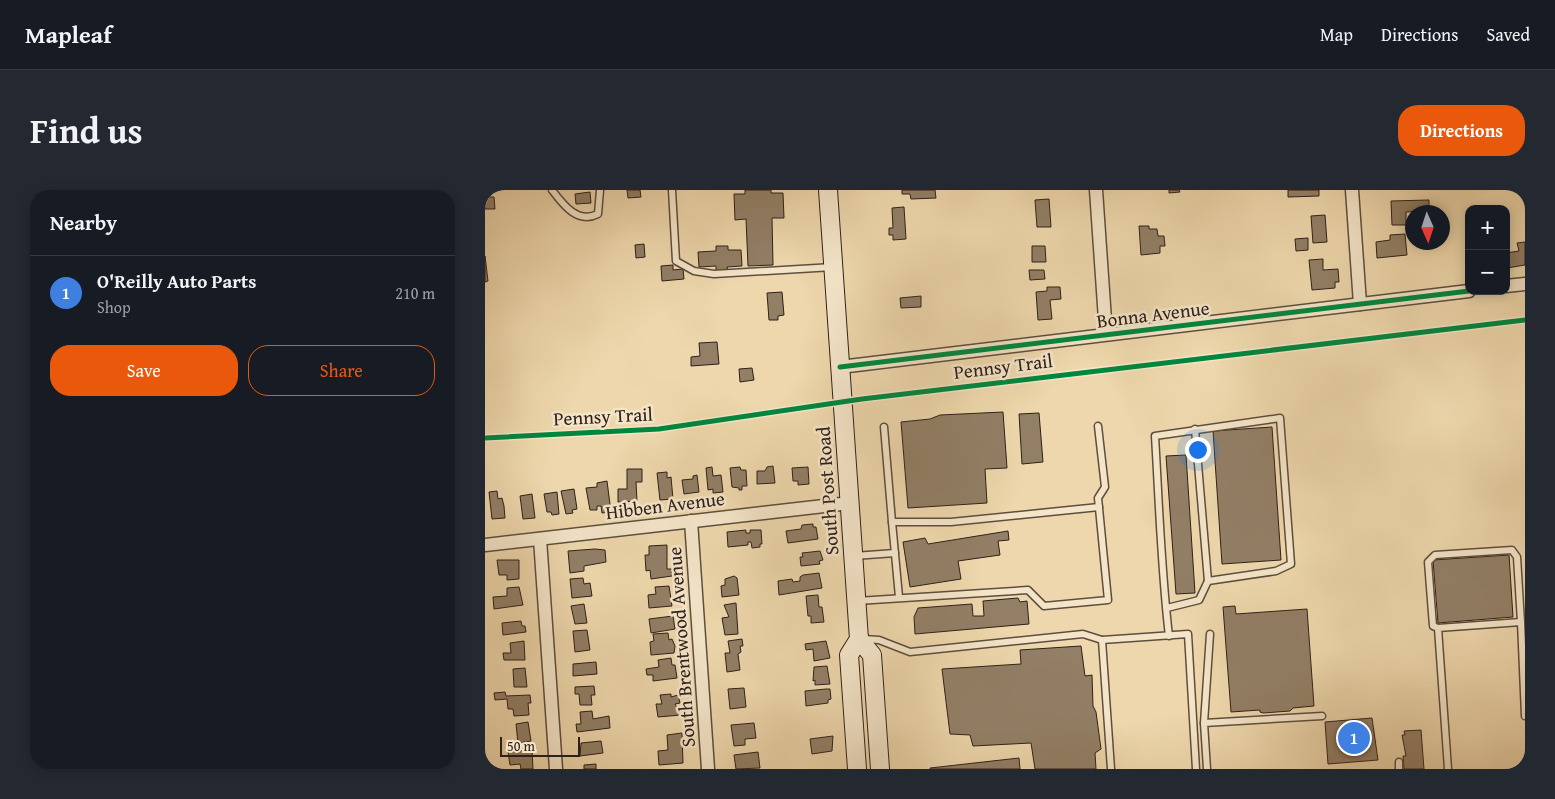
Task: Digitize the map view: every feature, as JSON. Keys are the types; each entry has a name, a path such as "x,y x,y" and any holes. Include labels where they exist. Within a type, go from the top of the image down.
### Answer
{"main road":[{"name":"South Post Road","path":"828,190 859,638 872,655 880,769"},
{"name":"South Post Road","path":"857,769 849,656 859,638"},
{"path":"853,715 863,727 869,769"}],"street":[{"path":"1096,190 1106,334"},
{"path":"1353,190 1360,304"},
{"path":"1510,286 1525,284"},
{"name":"Bonna Avenue","path":"840,367 1465,291"},
{"name":"Hibben Avenue","path":"485,545 849,503"},
{"name":"South Brentwood Avenue","path":"691,521 709,769"},
{"path":"540,539 557,769"}],"lane":[{"path":"552,190 561,202 579,217 589,218 598,214 599,190"},
{"path":"672,190 676,261 694,271 714,274 833,267"},
{"path":"1169,636 1155,436 1280,418 1291,564 1276,571 1208,581"},
{"path":"884,426 899,597"},
{"path":"856,601 1027,590 1044,606 1108,600 1098,498 1105,487 1098,426"},
{"path":"1167,608 1199,600 1208,581 1195,429"},
{"path":"892,522 951,522 1099,507"},
{"path":"1521,622 1438,628 1433,626 1428,562 1435,555 1512,550 1517,558 1521,622 1525,716"},
{"path":"853,556 895,553"},
{"path":"1438,628 1448,769"},
{"path":"859,638 879,640 909,652 1083,634 1103,640 1188,634 1196,769"},
{"path":"1207,769 1204,723 1210,634"},
{"path":"1103,640 1111,769"},
{"path":"1204,723 1321,716"},
{"path":"1399,762 1399,769"}],"building":[{"path":"627,190 640,190 641,197 628,198"},
{"path":"745,190 771,190 771,193 783,193 784,218 772,218 773,265 748,266 746,219 735,220 734,194 745,194"},
{"path":"902,190 935,190 936,198 911,199 910,194 902,194"},
{"path":"1169,190 1179,190 1180,192 1169,193"},
{"path":"1288,190 1319,190 1319,196 1288,197"},
{"path":"590,192 591,203 576,204 575,194"},
{"path":"485,197 494,197 495,209 485,209"},
{"path":"1049,199 1051,227 1037,227 1035,200"},
{"path":"1429,200 1429,205 1405,205 1405,225 1392,225 1391,201"},
{"path":"904,207 906,239 893,240 893,235 889,235 889,228 893,228 892,208"},
{"path":"1325,215 1327,242 1313,243 1311,216"},
{"path":"1139,226 1149,226 1149,229 1157,229 1158,236 1164,236 1165,246 1160,246 1160,253 1141,255"},
{"path":"1405,234 1405,250 1407,255 1377,258 1376,242 1390,240 1390,235"},
{"path":"1308,238 1308,250 1296,251 1295,239"},
{"path":"1525,242 1525,265 1510,268 1510,252 1519,251 1517,243"},
{"path":"644,244 645,257 636,258 635,245"},
{"path":"716,246 728,246 728,250 741,250 742,266 727,267 728,271 716,271 716,266 699,267 698,252 716,251"},
{"path":"1032,246 1045,246 1046,262 1032,262"},
{"path":"485,256 488,281 485,282"},
{"path":"1323,259 1323,270 1338,269 1339,282 1335,282 1335,288 1312,290 1309,260"},
{"path":"673,265 673,270 683,269 684,279 662,281 661,266"},
{"path":"1029,270 1044,270 1045,279 1030,280"},
{"path":"1047,287 1060,287 1061,299 1050,300 1052,319 1038,320 1036,292 1047,291"},
{"path":"782,292 784,315 778,316 778,320 769,320 767,293"},
{"path":"921,296 921,307 901,308 900,298"},
{"path":"717,342 719,364 691,366 691,357 700,356 699,343"},
{"path":"752,368 754,380 740,382 739,369"},
{"path":"1003,412 1007,468 985,469 987,503 908,508 901,422 930,419 940,415"},
{"path":"1039,413 1043,462 1022,464 1019,414"},
{"path":"1272,427 1281,560 1222,564 1213,431"},
{"path":"1186,455 1195,593 1176,594 1166,456"},
{"path":"773,466 775,483 757,484 757,471 765,471 767,467"},
{"path":"712,467 713,476 721,475 723,492 713,493 713,489 708,490 706,468"},
{"path":"740,467 741,470 746,470 747,486 742,486 742,490 732,487 730,468"},
{"path":"808,467 809,484 798,485 798,481 793,481 792,468"},
{"path":"627,469 642,469 642,482 636,482 637,501 618,502 618,489 627,489"},
{"path":"667,472 667,478 671,477 673,499 660,500 657,473"},
{"path":"697,475 699,492 684,494 682,480 693,479 693,476"},
{"path":"607,481 611,512 602,513 601,506 597,506 597,510 590,510 586,488 597,487 597,483"},
{"path":"574,489 577,509 572,510 573,513 566,514 561,491"},
{"path":"497,491 498,499 502,498 505,518 492,519 489,492"},
{"path":"557,492 559,514 552,515 551,512 547,512 544,494"},
{"path":"532,494 535,518 523,519 520,496"},
{"path":"813,524 813,527 816,527 818,539 788,543 786,531 801,529 802,525"},
{"path":"746,530 746,533 750,533 750,530 761,530 762,544 760,544 760,547 752,548 751,542 748,542 748,545 728,547 727,532"},
{"path":"1008,531 1009,540 998,541 1000,555 958,561 961,579 910,587 903,542 925,538 928,544"},
{"path":"667,545 667,569 672,569 672,576 651,579 650,570 646,571 645,555 649,555 649,546"},
{"path":"605,550 606,562 584,566 584,571 570,573 568,551"},
{"path":"820,551 823,560 819,561 820,564 801,566 800,557 803,557 802,553"},
{"path":"1509,555 1513,617 1438,623 1433,560"},
{"path":"497,560 519,560 519,579 507,580 507,575 499,575"},
{"path":"819,573 822,588 779,595 778,581 792,579 793,582 800,581 800,577 803,575"},
{"path":"734,576 737,578 739,595 722,597 721,586 725,585 725,579"},
{"path":"583,578 584,584 590,583 592,596 572,598 570,579"},
{"path":"669,586 672,606 649,608 648,595 656,594 655,587"},
{"path":"519,587 523,605 494,609 493,597 507,596 507,588"},
{"path":"818,595 819,607 822,607 824,622 811,623 811,616 808,616 806,596"},
{"path":"1018,598 1020,602 1027,601 1029,624 915,634 914,617 918,608 972,604 973,616 984,616 983,601"},
{"path":"736,603 738,634 725,635 722,618 729,617 724,605"},
{"path":"584,604 587,623 575,624 571,606"},
{"path":"1235,606 1236,614 1307,609 1314,706 1293,708 1290,711 1263,713 1260,710 1231,712 1223,607"},
{"path":"673,616 675,629 651,633 649,619"},
{"path":"521,621 522,626 525,626 526,632 503,635 502,623"},
{"path":"587,630 590,650 575,652 573,631"},
{"path":"668,633 669,640 672,639 675,646 674,653 651,655 650,642 654,641 653,634"},
{"path":"742,639 743,646 740,646 741,652 738,654 740,670 727,672 725,653 730,653 728,641"},
{"path":"524,641 525,660 504,660 503,653 511,653 510,643"},
{"path":"826,641 830,658 814,661 813,649 806,650 805,644"},
{"path":"1081,646 1085,676 1092,675 1093,706 1096,712 1101,749 1095,753 1096,769 1035,769 1031,743 973,746 970,735 950,734 942,669 1021,664 1020,650"},
{"path":"671,658 672,665 675,665 677,678 653,681 653,675 647,675 646,669 659,667 658,660"},
{"path":"596,662 597,674 573,676 573,664"},
{"path":"827,666 830,684 815,685 815,680 813,681 814,667"},
{"path":"525,668 527,687 514,687 513,669"},
{"path":"594,686 595,695 591,695 592,705 580,705 579,694 575,694 575,687"},
{"path":"744,688 746,707 730,709 728,689"},
{"path":"830,689 831,699 828,700 828,703 806,706 805,691"},
{"path":"505,692 506,696 530,695 531,703 528,703 529,715 514,716 513,709 508,709 507,699 495,700 494,693"},
{"path":"671,694 671,697 678,695 680,703 675,704 681,715 658,717 656,704 662,704 660,695"},
{"path":"592,711 593,719 609,716 610,728 577,732 576,724 581,724 580,712"},
{"path":"1372,718 1378,760 1328,764 1325,722"},
{"path":"528,722 531,741 518,743 516,724"},
{"path":"754,723 756,738 745,739 745,745 734,746 731,725"},
{"path":"1421,730 1424,769 1404,769 1403,756 1406,756 1402,735 1405,735 1404,731"},
{"path":"682,733 683,763 659,765 658,751 668,750 667,735"},
{"path":"833,736 832,751 812,754 810,739"},
{"path":"601,741 603,753 580,756 581,743"},
{"path":"532,750 533,769 521,769 520,764 510,765 508,752"},
{"path":"758,752 760,768 736,769 734,755"},
{"path":"1019,758 1020,769 930,769 930,768"},
{"path":"596,764 596,769 584,769 584,765"}],"cycle path":[{"name":"Pennsy Trail","path":"840,367 1465,291"},
{"name":"Pennsy Trail","path":"485,438 659,429 862,399 1525,320"}],"place":[{"name":"O'Reilly Auto Parts","path":"1354,738"}]}
